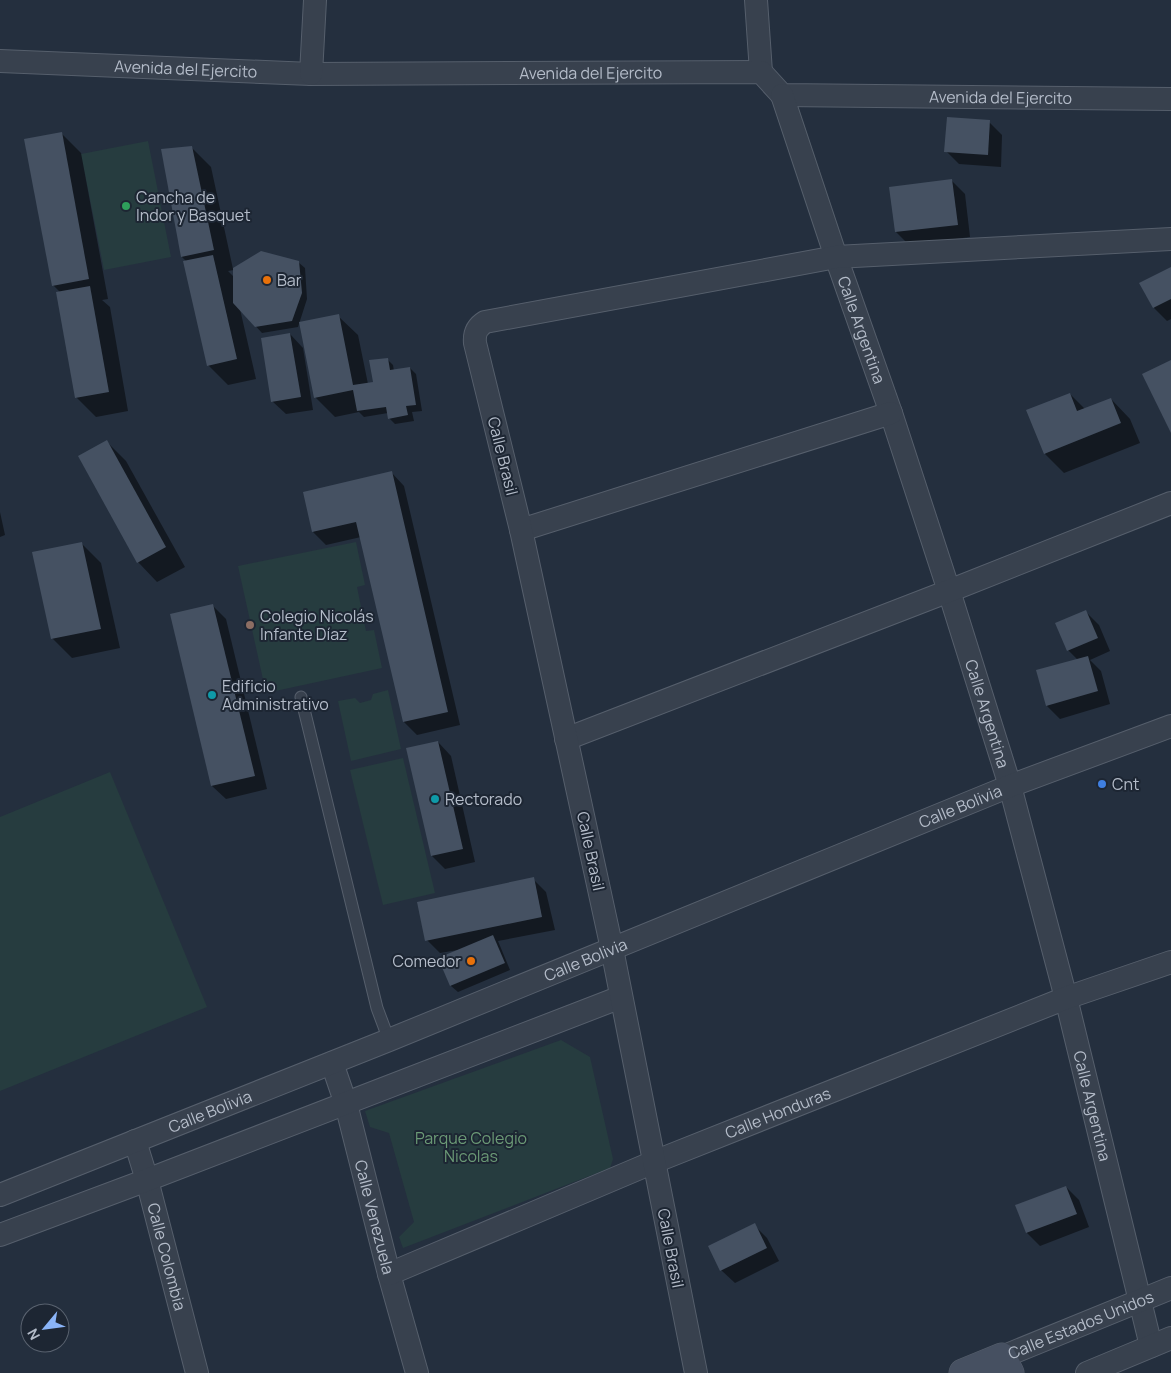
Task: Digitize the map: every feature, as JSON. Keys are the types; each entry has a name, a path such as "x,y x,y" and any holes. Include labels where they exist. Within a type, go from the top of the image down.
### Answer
{"main road":[{"name":"Calle Estados Unidos","path":"963,1373 1006,1365"}],"street":[{"path":"310,74 315,0"},
{"path":"756,0 760,72 782,95"},
{"name":"Avenida del Ejercito","path":"0,61 310,74 760,72"},
{"name":"Avenida del Ejercito","path":"782,95 1171,99"},
{"name":"Calle Argentina","path":"782,95 891,413 1010,786 1066,998 1140,1301 1161,1342"},
{"path":"836,257 1171,239"},
{"name":"Calle Brasil","path":"696,1373 612,950 521,530 474,337 480,325 485,322 836,257"},
{"path":"521,530 891,413"},
{"path":"566,740 1171,503"},
{"name":"Calle Bolivia","path":"0,1195 612,950 1010,786 1171,726"},
{"name":"Calle Honduras","path":"389,1274 654,1162 1066,998 1171,962"},
{"path":"0,1235 621,997"},
{"name":"Calle Venezuela","path":"332,1063 346,1104 389,1274 417,1373"},
{"name":"Calle Colombia","path":"136,1141 198,1373"},
{"name":"Calle Estados Unidos","path":"1006,1365 1171,1288"},
{"path":"1087,1373 1161,1342"}],"lane":[{"path":"301,696 377,1008 389,1040"}],"green space":[{"name":"Cancha de Indor y Basquet","path":"148,141 171,257 104,270 81,154"},
{"path":"356,542 365,585 357,587 366,631 374,630 382,668 266,693 238,566"},
{"path":"388,690 401,749 351,761 338,701 355,698 360,703 371,700 373,694"},
{"path":"403,758 435,893 383,905 350,770"},
{"path":"110,772 207,1007 0,1091 0,817"},
{"name":"Parque Colegio Nicolas","path":"561,1040 590,1057 613,1159 610,1168 403,1248 399,1237 414,1222 389,1133 370,1127 365,1111"}],"building":[{"path":"947,117 990,120 988,155 944,152"},
{"path":"62,132 89,279 52,286 24,139"},
{"path":"192,146 214,250 181,257 161,149"},
{"path":"952,179 958,225 895,232 889,187"},
{"name":"Bar","path":"261,251 299,261 302,293 292,321 255,327 233,303 233,268"},
{"path":"213,255 237,359 207,366 183,261"},
{"path":"1171,267 1171,299 1153,308 1139,283"},
{"path":"90,286 109,392 75,398 56,292"},
{"path":"339,314 353,385 373,382 369,360 388,358 390,370 410,367 416,405 406,406 408,415 388,419 386,407 357,411 353,390 314,398 299,322"},
{"path":"290,333 301,397 271,402 261,338"},
{"path":"1171,360 1171,433 1142,374"},
{"path":"1070,393 1077,411 1111,398 1121,423 1044,454 1026,410"},
{"path":"107,440 166,547 137,563 78,456"},
{"path":"392,471 448,712 403,722 356,522 312,532 303,492"},
{"path":"82,542 101,629 51,639 32,552"},
{"name":"Edificio Administrativo","path":"213,604 255,776 211,786 170,614"},
{"path":"1086,610 1098,638 1067,651 1055,623"},
{"path":"1088,656 1098,691 1046,706 1036,670"},
{"name":"Rectorado","path":"438,741 463,849 431,856 406,748"},
{"path":"534,877 542,917 425,941 417,902"},
{"name":"Comedor","path":"493,935 505,963 450,986 438,958"},
{"path":"1066,1186 1077,1214 1026,1233 1015,1205"},
{"path":"755,1223 767,1248 720,1271 708,1246"}],"place":[{"name":"Cancha de Indor y Basquet","path":"126,206"},
{"name":"Bar","path":"267,280"},
{"name":"Colegio Nicolás Infante Díaz","path":"250,625"},
{"name":"Edificio Administrativo","path":"212,695"},
{"name":"Cnt","path":"1102,784"},
{"name":"Rectorado","path":"435,799"},
{"name":"Comedor","path":"471,961"}]}
